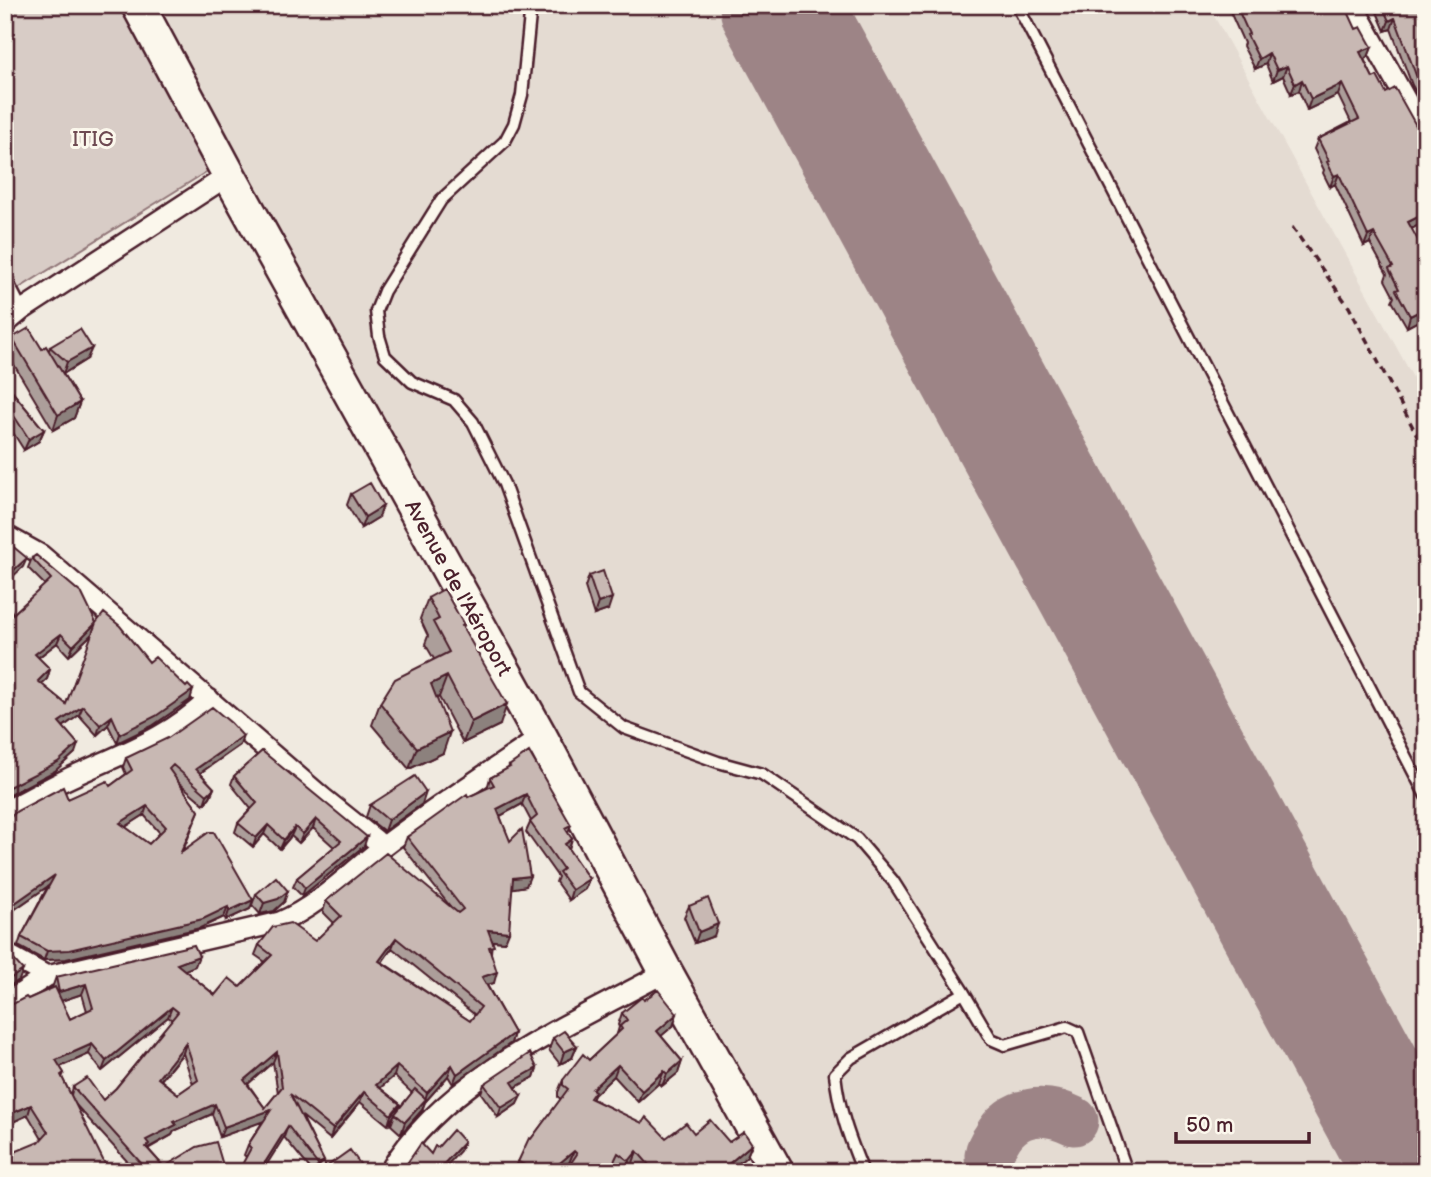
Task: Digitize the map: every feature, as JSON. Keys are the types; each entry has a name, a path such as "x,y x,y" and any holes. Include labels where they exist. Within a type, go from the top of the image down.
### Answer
{"highway":[{"name":"Avenue de l'Aéroport","path":"138,5 777,1172"}],"street":[{"path":"1353,5 1426,136"},
{"path":"5,324 229,175"},
{"path":"5,535 41,555 323,798 383,846"},
{"path":"5,811 170,732 209,699"},
{"path":"5,1004 47,976 280,922 311,906 383,846 541,737"},
{"path":"5,953 47,976"},
{"path":"389,1172 402,1151 424,1125 492,1068 666,972"}],"lane":[{"path":"531,5 523,95 514,124 505,141 441,200 384,291 376,311 385,356 412,382 454,400 473,422 505,484 579,692 624,728 659,743 762,774 857,839 893,881 991,1039 1005,1045 1067,1027 1078,1032 1127,1172"},
{"path":"1017,5 1426,796"},
{"path":"5,277 23,310"},
{"path":"863,1172 845,1129 835,1074 851,1058 964,993"}],"path":[{"path":"1292,227 1349,307 1426,452"}],"shaded area":[{"path":"157,5 1208,5 1426,401 1426,1172 792,1172 434,516 349,353 284,241"}],"green space":[{"name":"ITIG","path":"5,5 121,5 211,169 5,297"}],"building":[{"path":"1236,5 1345,5 1356,29 1361,27 1372,47 1360,52 1373,78 1377,76 1386,93 1395,88 1419,131 1426,138 1418,144 1426,160 1426,213 1408,222 1426,255 1426,308 1410,316 1396,290 1399,289 1389,269 1393,267 1374,233 1368,236 1339,174 1334,176 1318,139 1359,119 1342,84 1311,99 1302,80 1295,84 1287,66 1277,70 1269,53 1259,59"},
{"path":"1382,5 1426,5 1426,93 1416,75 1395,18 1389,21"},
{"path":"29,328 42,349 46,346 80,402 58,415 12,338"},
{"path":"80,329 92,348 67,362 50,347"},
{"path":"5,383 44,430 29,439 5,402"},
{"path":"370,483 383,506 365,517 351,494"},
{"path":"5,540 27,558 5,578"},
{"path":"36,555 82,594 96,623 104,613 120,626 149,662 155,657 186,687 188,685 193,690 156,716 120,734 112,716 100,725 83,706 59,722 78,744 58,762 5,789 5,598 13,614 51,579 32,558","holes":["96,623 66,704 38,681 50,669 35,654 61,634 73,646"]},
{"path":"603,571 612,598 598,603 589,576"},
{"path":"444,589 507,704 471,722 447,676 431,684 450,732 417,748 380,703 395,679 449,652 433,622 439,619 428,598"},
{"path":"212,707 243,736 196,769 214,788 207,795 173,765 169,769 199,811 181,852 209,832 214,832 253,900 229,911 228,907 203,919 69,950 47,951 21,937 55,875 5,910 5,822 17,811 63,787 68,799 107,781 110,786 132,770 126,758 168,738","holes":["147,806 166,827 149,844 120,823"]},
{"path":"262,751 367,837 305,888 297,878 341,841 316,819 303,834 295,827 284,840 268,825 256,838 238,823 257,803 234,776"},
{"path":"529,752 571,825 565,828 572,839 565,844 589,879 572,890 559,872 563,869 530,822 537,816 526,794 497,809 510,841 522,829 530,876 513,878 509,932 488,930 494,946 489,947 497,972 482,977 514,1033 457,1074 452,1065 427,1093 397,1066 376,1085 400,1104 391,1115 364,1092 333,1129 290,1094 324,1161 318,1165 288,1126 259,1172 238,1172 251,1148 248,1145 271,1110 224,1127 215,1104 174,1122 176,1125 146,1140 149,1144 146,1147 164,1167 197,1147 216,1142 225,1172 149,1172 73,1087 87,1078 103,1100 116,1088 178,1012 172,1007 106,1061 92,1044 56,1060 107,1168 99,1172 5,1172 5,1156 39,1142 48,1132 31,1105 5,1116 5,1008 55,987 70,1019 93,1008 86,984 59,992 56,977 194,945 199,956 177,964 215,995 229,978 240,987 272,955 259,945 273,927 290,923 315,941 341,916 326,901 386,853 458,913 463,909 407,837 467,794 468,797 494,785 490,778","holes":["396,938 481,1007 470,1021 379,961","186,1043 198,1080 178,1094 158,1078","277,1052 282,1087 265,1108 244,1080"]},
{"path":"415,776 426,792 388,820 370,805"},
{"path":"276,877 288,891 278,899 264,903 256,894"},
{"path":"708,898 718,924 699,932 689,906"},
{"path":"5,954 23,970 5,982"},
{"path":"658,990 677,1014 657,1031 682,1061 667,1074 664,1071 642,1091 618,1065 592,1089 595,1091 590,1098 642,1123 646,1117 666,1138 686,1123 694,1133 710,1120 729,1142 744,1132 752,1144 719,1172 655,1172 637,1151 629,1161 618,1153 609,1172 565,1172 577,1154 574,1151 549,1172 540,1172 518,1162 529,1138 531,1139 568,1089 563,1085 563,1080 583,1054 589,1060 622,1029 620,1026 627,1020 622,1013 642,997 644,1000"},
{"path":"564,1031 577,1046 564,1052 553,1038"},
{"path":"530,1053 537,1068 512,1082 521,1096 501,1108 484,1084"},
{"path":"415,1089 426,1099 405,1122 395,1114"},
{"path":"453,1130 464,1142 439,1169 441,1172 410,1172 405,1167 421,1143 431,1154 435,1146 438,1147"},
{"path":"350,1150 363,1168 358,1172 311,1172 324,1162 326,1167"}],"taxiway":[{"path":"990,1172 991,1149 1003,1129 1011,1122 1021,1116 1041,1112 1074,1121"},
{"path":"1393,1131 1404,1172"}],"runway":[{"path":"780,5 1415,1172"}]}
